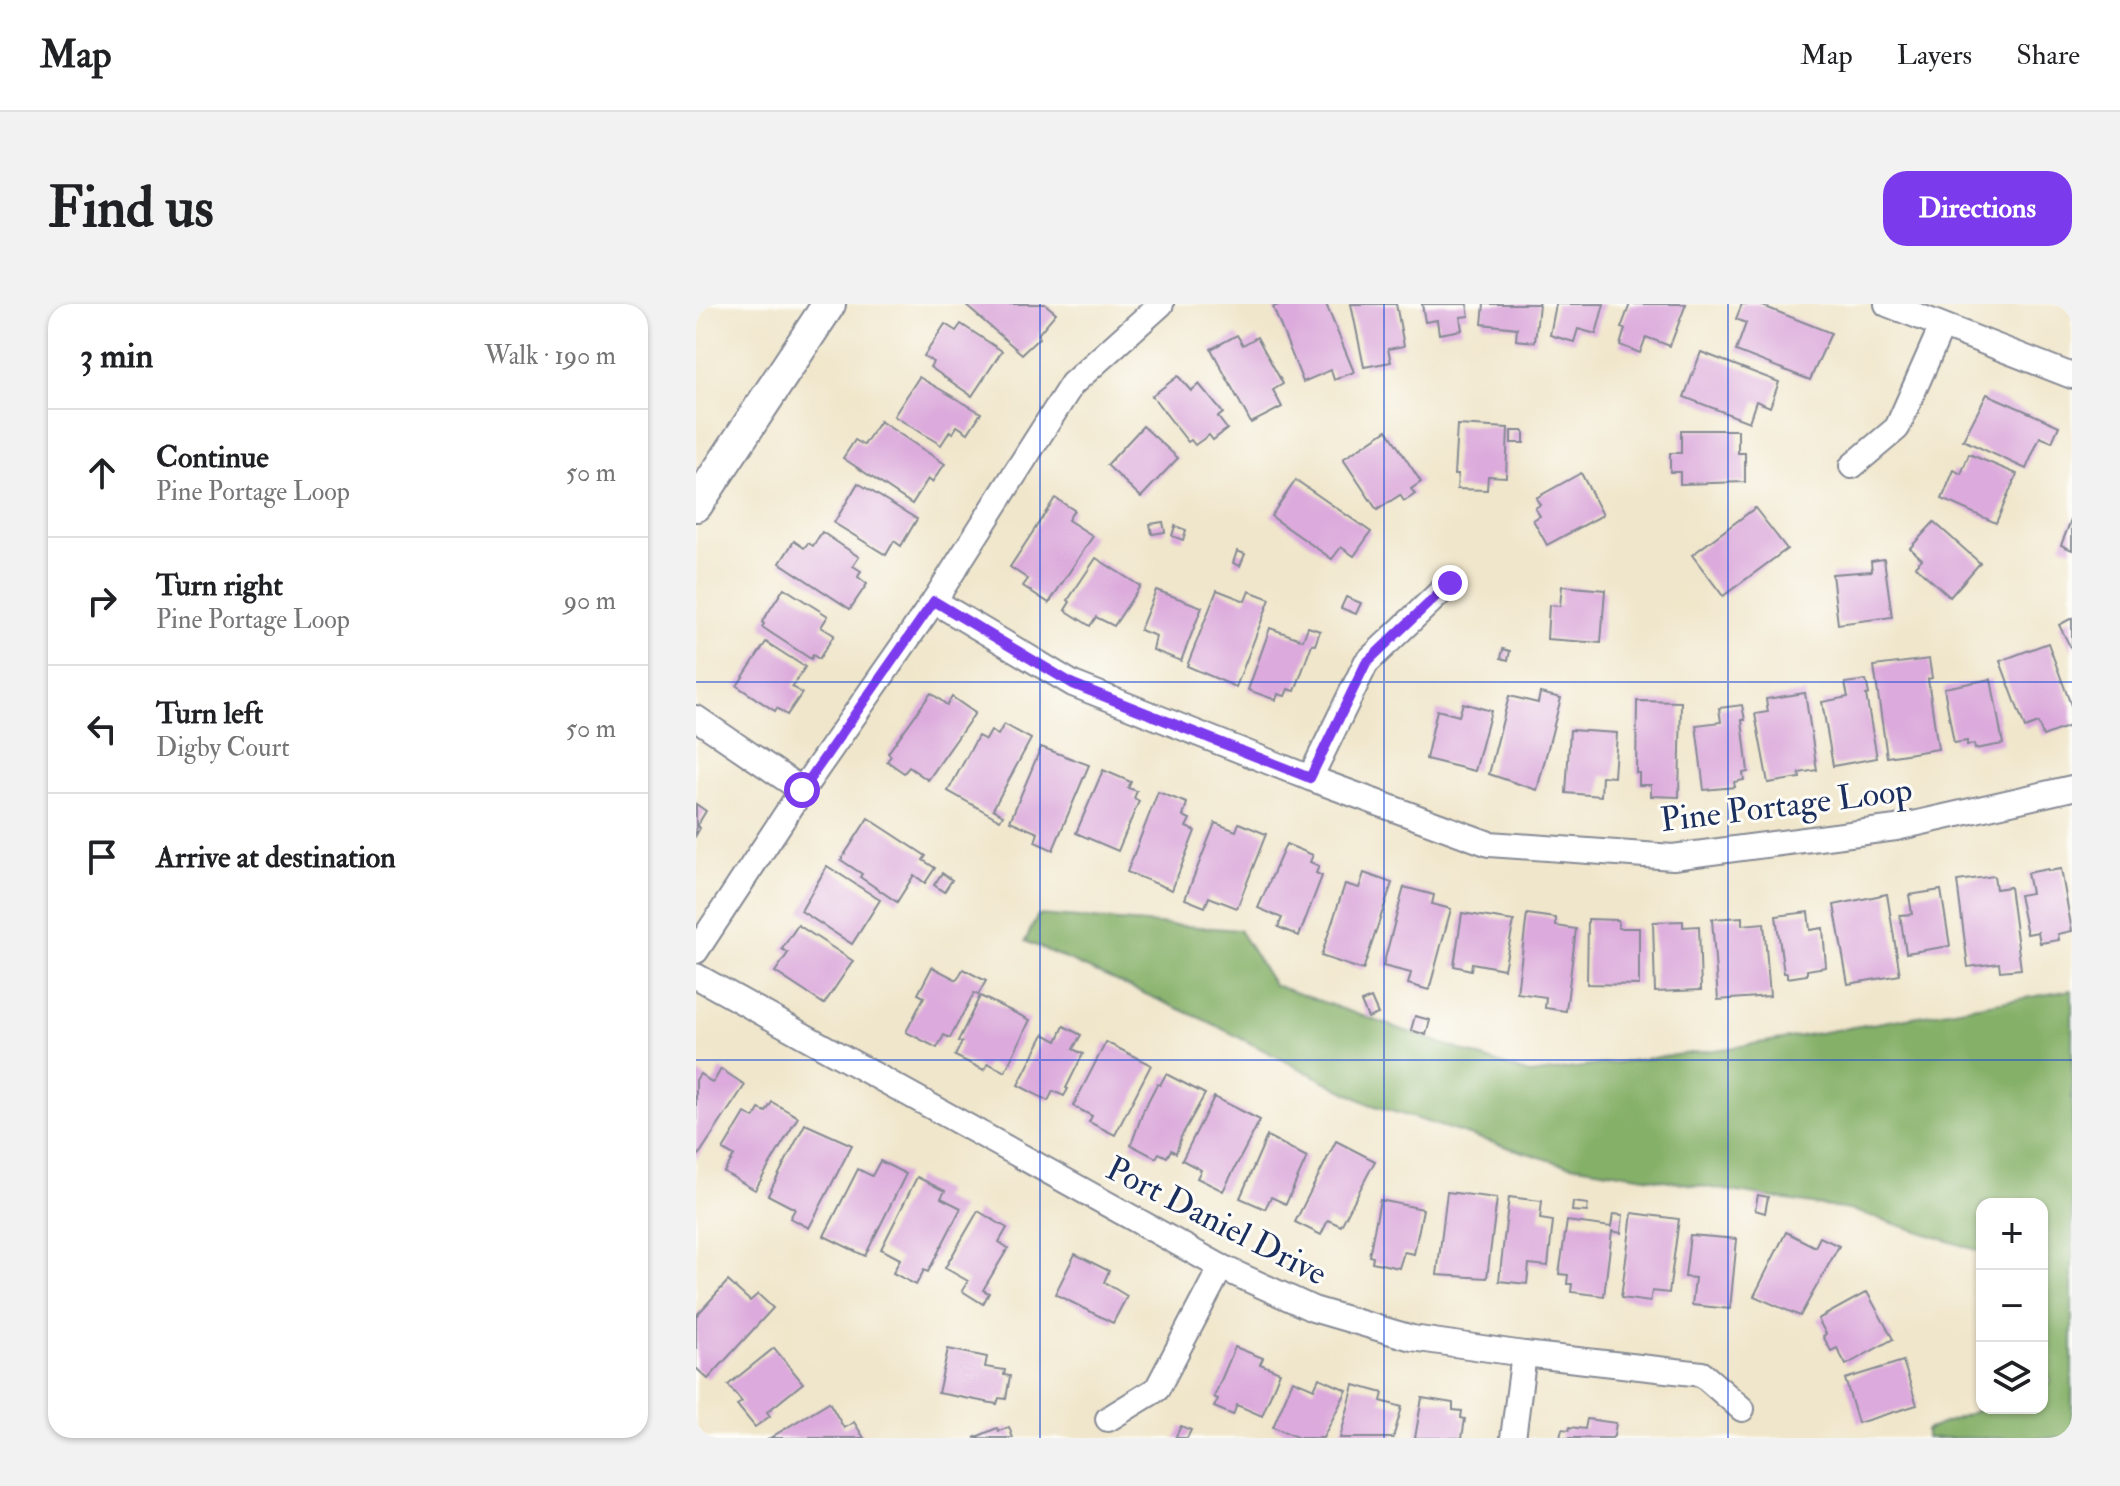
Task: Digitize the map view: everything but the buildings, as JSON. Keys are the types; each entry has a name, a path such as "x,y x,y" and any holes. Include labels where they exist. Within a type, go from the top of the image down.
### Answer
{"street":[{"path":"696,505 829,304"},
{"path":"696,951 802,790 934,601 1072,384 1161,304"},
{"path":"1887,304 2072,376"},
{"path":"1852,466 1897,428 1942,326"},
{"path":"1310,778 1366,663 1450,583"},
{"name":"Pine Portage Loop","path":"934,601 1073,684 1310,778 1489,844 1673,857 1896,828 2072,788"},
{"path":"696,718 802,790"},
{"name":"Port Daniel Drive","path":"696,976 1221,1267 1313,1309 1412,1338 1702,1374 1742,1409"},
{"path":"1108,1419 1157,1389 1221,1267"},
{"path":"1513,1438 1524,1354"}],"green space":[{"path":"1038,915 1239,930 1274,985 1529,1074 1729,1048 2072,990 2072,1438 1926,1438 1926,1430 1976,1411 1976,1414 2048,1414 2048,1383 2051,1382 2048,1375 2048,1198 1976,1198 1976,1250 1855,1211 1559,1163 1369,1104 1209,1022 1025,941"}],"route":[{"path":"802,790 934,601 1073,684 1310,778 1366,663 1450,583"}]}
